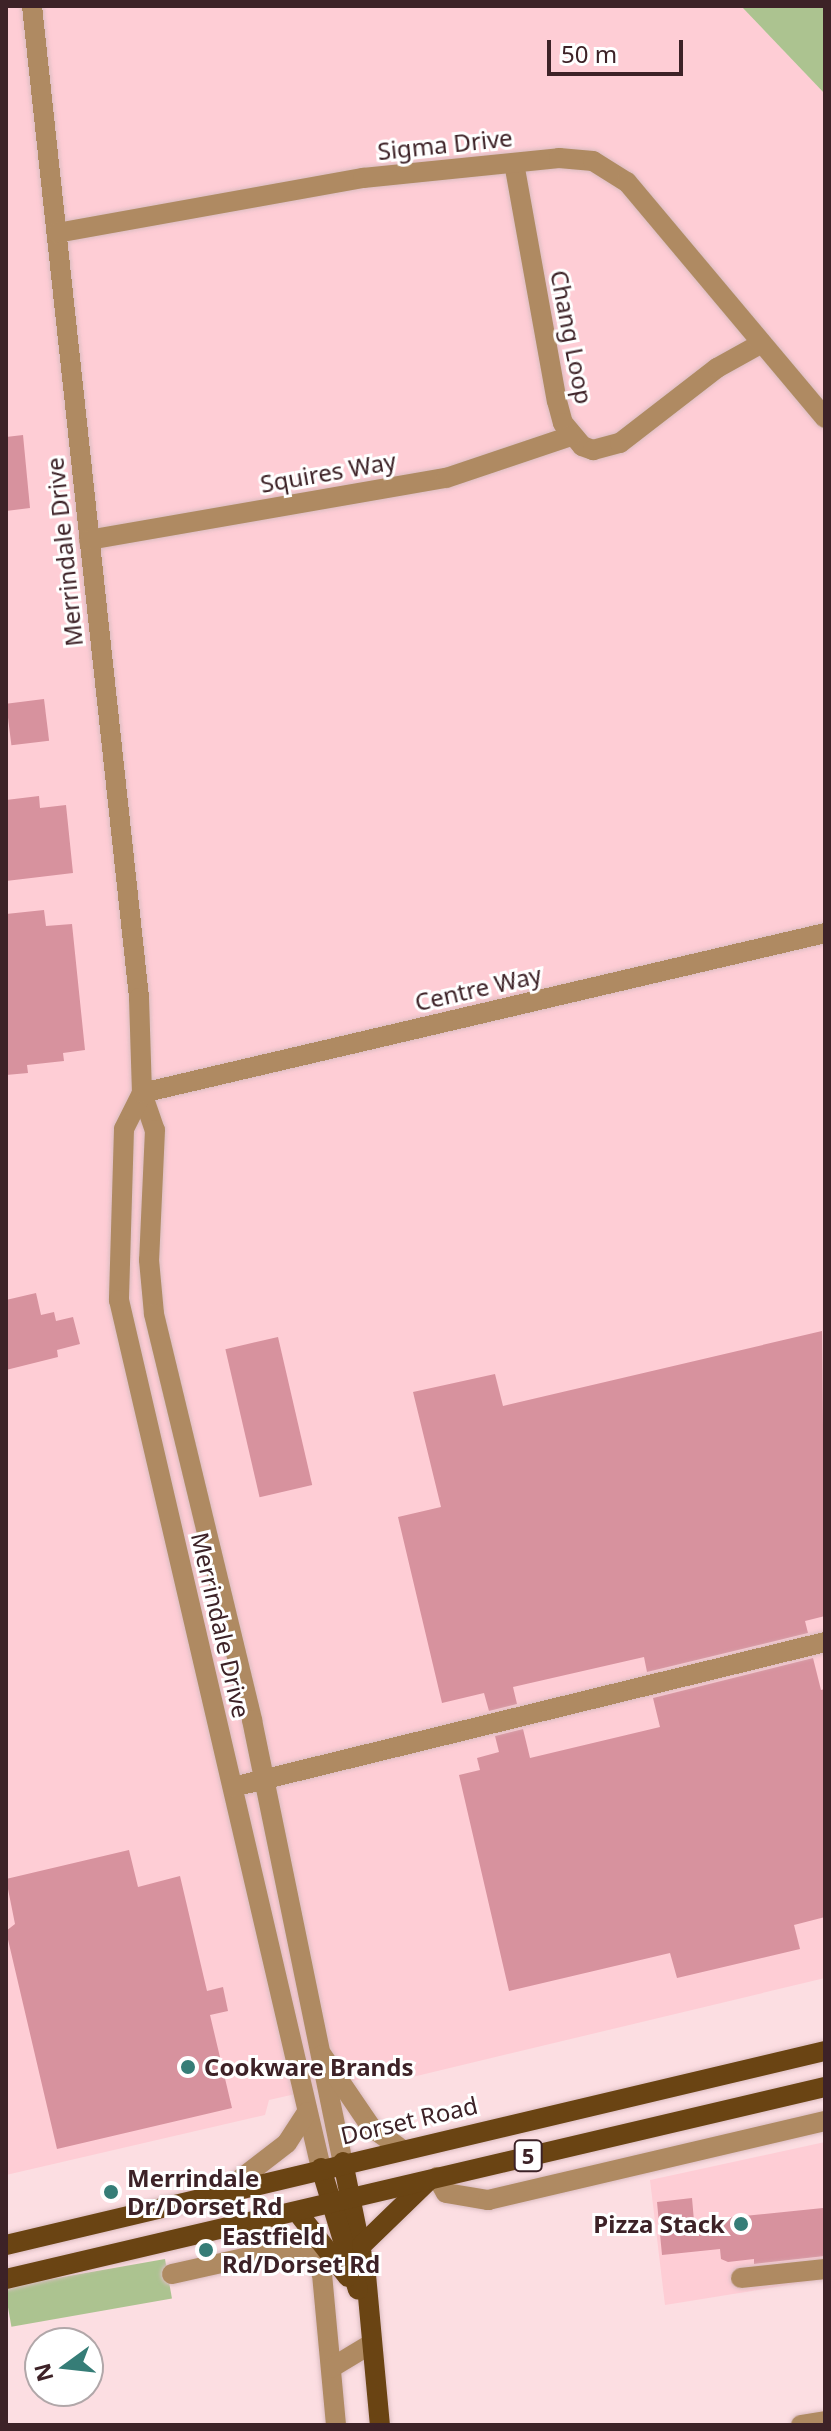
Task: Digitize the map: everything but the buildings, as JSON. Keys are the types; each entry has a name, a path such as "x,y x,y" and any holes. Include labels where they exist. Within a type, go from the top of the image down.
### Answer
{"main road":[{"name":"Dorset Road","path":"6,2245 343,2162 825,2051"},
{"name":"5","path":"6,2279 825,2087"},
{"path":"343,2162 342,2200 358,2290 368,2321"},
{"path":"321,2168 342,2200 362,2245 380,2425"},
{"path":"362,2245 434,2177"},
{"path":"298,2213 358,2290"}],"street":[{"name":"Merrindale Drive","path":"32,6 139,998 142,1093 155,1130 149,1260 156,1323 265,1779 316,2045 343,2162"},
{"name":"Sigma Drive","path":"57,233 363,178 576,158 617,173 825,418"},
{"name":"Chang Loop","path":"514,163 557,401 571,436 593,450 620,443 717,368 762,343"},
{"name":"Squires Way","path":"89,540 446,478 571,436"},
{"name":"Centre Way","path":"142,1093 825,933"},
{"name":"Merrindale Drive","path":"142,1093 124,1129 119,1300 321,2168"},
{"path":"186,1589 218,1581"},
{"path":"233,1787 825,1642"},
{"path":"316,2045 371,2127 401,2149"},
{"path":"225,2191 287,2143 307,2112"},
{"path":"434,2177 446,2193 488,2200 825,2121"},
{"path":"172,2274 299,2248 310,2254 322,2274 336,2425"},
{"path":"741,2278 825,2269"},
{"path":"331,2368 371,2344"},
{"path":"801,2425 825,2421"}],"shaded area":[{"path":"6,6 741,6 825,94 825,1978 400,2080 392,2072 269,2100 265,2115 6,2175"},
{"path":"825,2142 825,2279 665,2305 650,2180"}],"green space":[{"path":"741,6 825,6 825,94"},
{"path":"165,2259 172,2298 11,2327 6,2287"}],"place":[{"name":"Cookware Brands","path":"188,2067"},
{"name":"Merrindale Dr/Dorset Rd","path":"111,2192"},
{"name":"Pizza Stack","path":"741,2224"},
{"name":"Eastfield Rd/Dorset Rd","path":"206,2250"}]}
